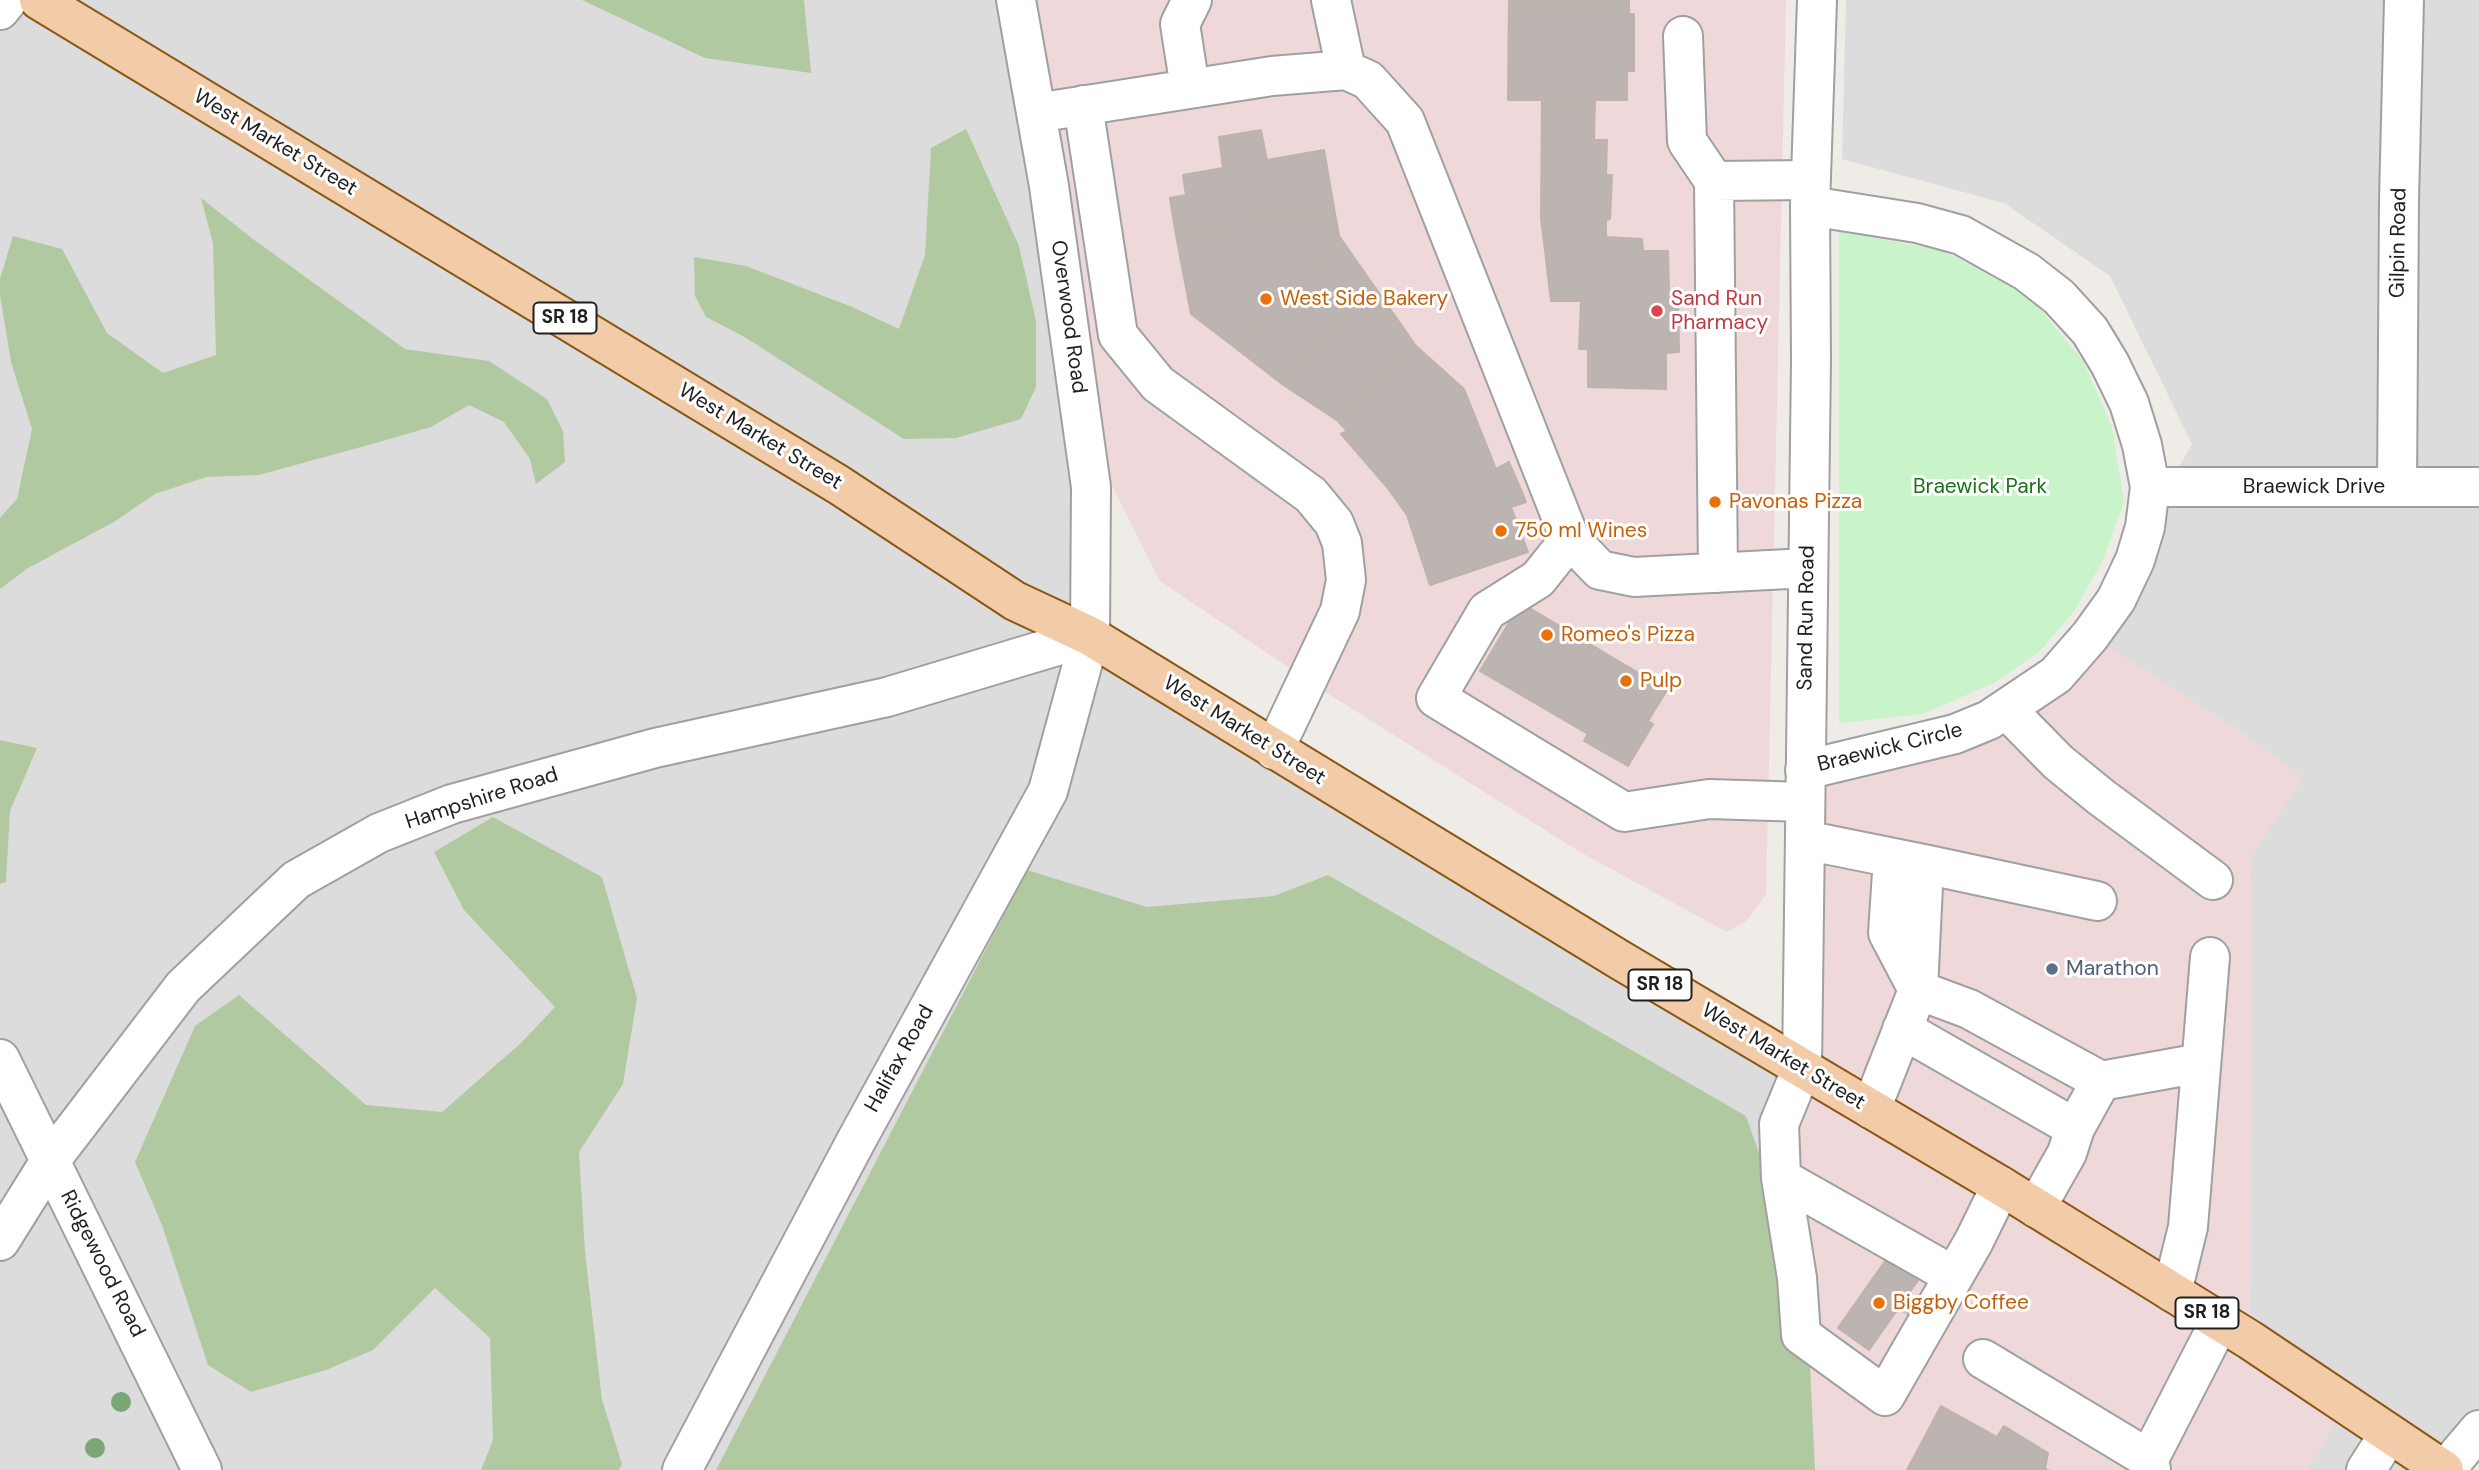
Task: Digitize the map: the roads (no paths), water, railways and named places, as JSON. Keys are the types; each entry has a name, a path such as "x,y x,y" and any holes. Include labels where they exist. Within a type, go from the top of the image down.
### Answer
{"main road":[{"name":"West Market Street","path":"39,0 839,485 1015,601 1090,636 1802,1069 2001,1186 2220,1321 2445,1470"}],"street":[{"path":"0,10 8,0"},
{"name":"Overwood Road","path":"1016,0 1049,186 1091,487 1090,636"},
{"path":"1190,88 1180,24 1192,0"},
{"path":"1331,0 1346,69"},
{"name":"Sand Run Road","path":"1802,1069 1811,362 1810,193 1817,0"},
{"name":"Gilpin Road","path":"2397,487 2399,201 2404,0"},
{"path":"1684,36 1687,141 1714,181 1718,573"},
{"path":"1036,113 1272,76 1346,69 1368,80 1405,121 1570,539 1600,570 1634,577 1808,568"},
{"path":"1083,105 1118,335 1158,384 1311,495 1334,523 1342,543 1346,580 1340,611 1274,750"},
{"name":"Braewick Circle","path":"1570,539 1538,579 1486,611 1436,698 1624,812 1805,786 1989,720 2056,675 2090,636 2116,600 2135,560 2145,527 2150,487 2142,445 2120,383 2090,331 2059,297 2027,272 1961,235 1810,193 1714,181"},
{"name":"Braewick Drive","path":"2150,487 2479,487"},
{"name":"Hampshire Road","path":"0,1241 50,1161 183,987 296,880 379,833 452,804 617,758 887,697 1090,636"},
{"name":"Halifax Road","path":"682,1470 862,1129 1048,791 1090,636"},
{"path":"2006,709 2069,771 2213,880"},
{"path":"1805,840 2098,901"},
{"path":"1871,1109 1918,990 1909,861"},
{"path":"2172,1292 2188,1227 2210,957"},
{"path":"1918,990 1969,1009 2101,1081 2201,1063"},
{"path":"1902,1029 2075,1128"},
{"name":"Ridgewood Road","path":"0,1059 114,1286 202,1470"},
{"path":"1802,1069 1779,1124 1782,1178 1797,1278 1801,1335 1885,1396 1945,1271"},
{"path":"2036,1208 2067,1153 2075,1128 2101,1081"},
{"path":"1782,1178 1945,1271"},
{"path":"1868,1385 1913,1308 1945,1271 2001,1186"},
{"path":"1983,1359 2150,1465 2220,1321"},
{"path":"2445,1470 2479,1430"},
{"path":"2366,1470 2389,1434"}],"tunnel":[{"path":"1909,1316 1918,1300"}],"place":[{"name":"West Side Bakery","path":"1266,299"},
{"name":"Sand Run Pharmacy","path":"1657,311"},
{"name":"Pavonas Pizza","path":"1715,502"},
{"name":"750 ml Wines","path":"1501,531"},
{"name":"Romeo's Pizza","path":"1547,635"},
{"name":"Pulp","path":"1626,681"},
{"name":"Marathon","path":"2052,969"},
{"name":"Biggby Coffee","path":"1879,1303"}],"park label":[{"name":"Braewick Park","path":"1980,487"}]}
